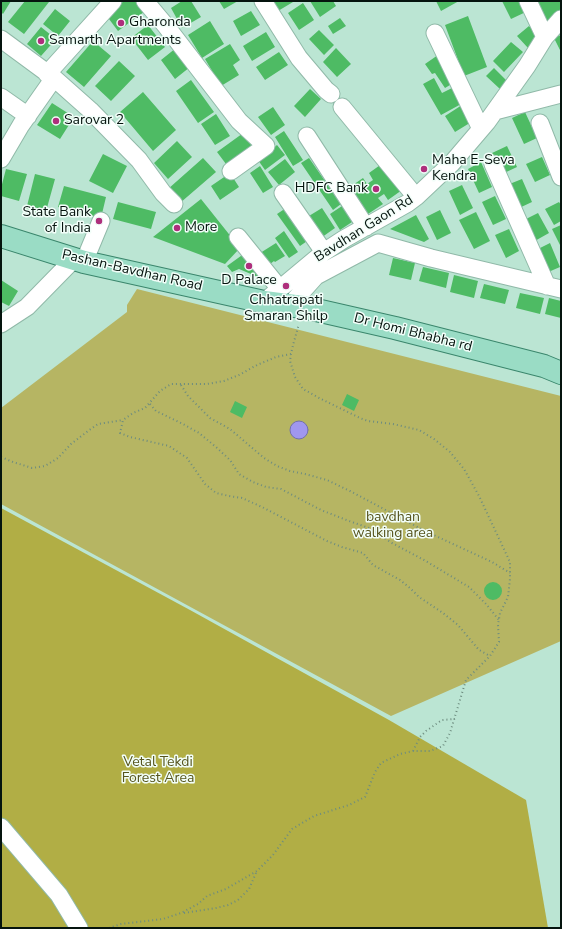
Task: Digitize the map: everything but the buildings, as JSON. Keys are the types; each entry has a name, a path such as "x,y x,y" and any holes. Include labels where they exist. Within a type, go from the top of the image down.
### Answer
{"main road":[{"name":"Pashan-Bavdhan Road","path":"1,236 79,261 284,301"},
{"name":"Dr Homi Bhabha rd","path":"284,301 449,341 544,366 561,373"}],"street":[{"path":"1,159 28,116 50,76 113,1"},
{"path":"145,1 239,121 266,146 231,171"},
{"path":"263,1 299,58 326,90 337,100 416,197"},
{"path":"528,1 545,37"},
{"name":"Bavdhan Gaon Rd","path":"284,301 324,252 408,203 452,163 495,111 527,66 545,37 561,19"},
{"path":"435,33 481,129"},
{"path":"1,39 50,76 90,110 139,160 163,193 174,204"},
{"path":"495,111 561,94"},
{"path":"1,97 28,116"},
{"path":"540,123 561,177"},
{"path":"307,136 366,227"},
{"path":"493,164 554,287"},
{"path":"283,193 324,252"},
{"path":"1,324 27,307 79,261 101,221"},
{"path":"238,237 284,301 316,276 378,243 431,258 554,287"},
{"path":"1,827 59,895 79,928"}],"path":[{"path":"109,928 121,924 163,919 181,913 198,904 207,896 226,889 257,872 273,855 292,829 314,816 349,805 365,796 374,772 381,763 400,754 413,751 430,751 443,746 450,734 466,680 490,656 499,642 498,625 500,613 508,596 510,562 479,496 464,469 450,452 434,439 419,430 393,424 368,421 303,389 295,377 290,361 293,344 299,325 284,301"},
{"path":"1,457 32,468 44,466 58,458 71,444 98,424 123,420 133,413 145,408 160,391 171,384 207,384 224,381 276,357 292,354"},
{"path":"180,384 188,396 210,418 230,429 264,458 277,466 290,471 327,480 425,531 492,562 510,573"},
{"path":"150,404 156,411 183,424 216,447 230,460 239,474 266,487 281,489 322,510 369,528 392,544 424,560 469,587 499,620"},
{"path":"123,420 120,433 130,437 169,446 186,458 205,484 216,493 242,498 281,516 327,541 363,553 373,565 400,580 419,598 443,613 458,625 479,650 490,656"},
{"path":"413,751 420,738 426,731 442,720 455,719"},
{"path":"181,913 216,908 228,905 238,900 249,889 257,872"}],"green space":[{"name":"bavdhan walking area","path":"137,289 561,396 561,641 391,716 1,504 1,408 127,312 127,305"},
{"name":"Vetal Tekdi Forest Area","path":"1,508 389,720 526,800 548,928 1,928"}],"shaded area":[{"path":"299,421 305,424 308,430 305,436 299,439 293,436 290,430 293,424"}],"place":[{"name":"Gharonda","path":"121,23"},
{"name":"Samarth Apartments","path":"41,41"},
{"name":"Sarovar 2","path":"56,121"},
{"name":"Maha E-Seva Kendra","path":"424,169"},
{"name":"HDFC Bank","path":"376,189"},
{"name":"State Bank of India","path":"99,221"},
{"name":"More","path":"177,228"},
{"name":"D Palace","path":"249,266"},
{"name":"Chhatrapati Smaran Shilp","path":"286,286"}]}
